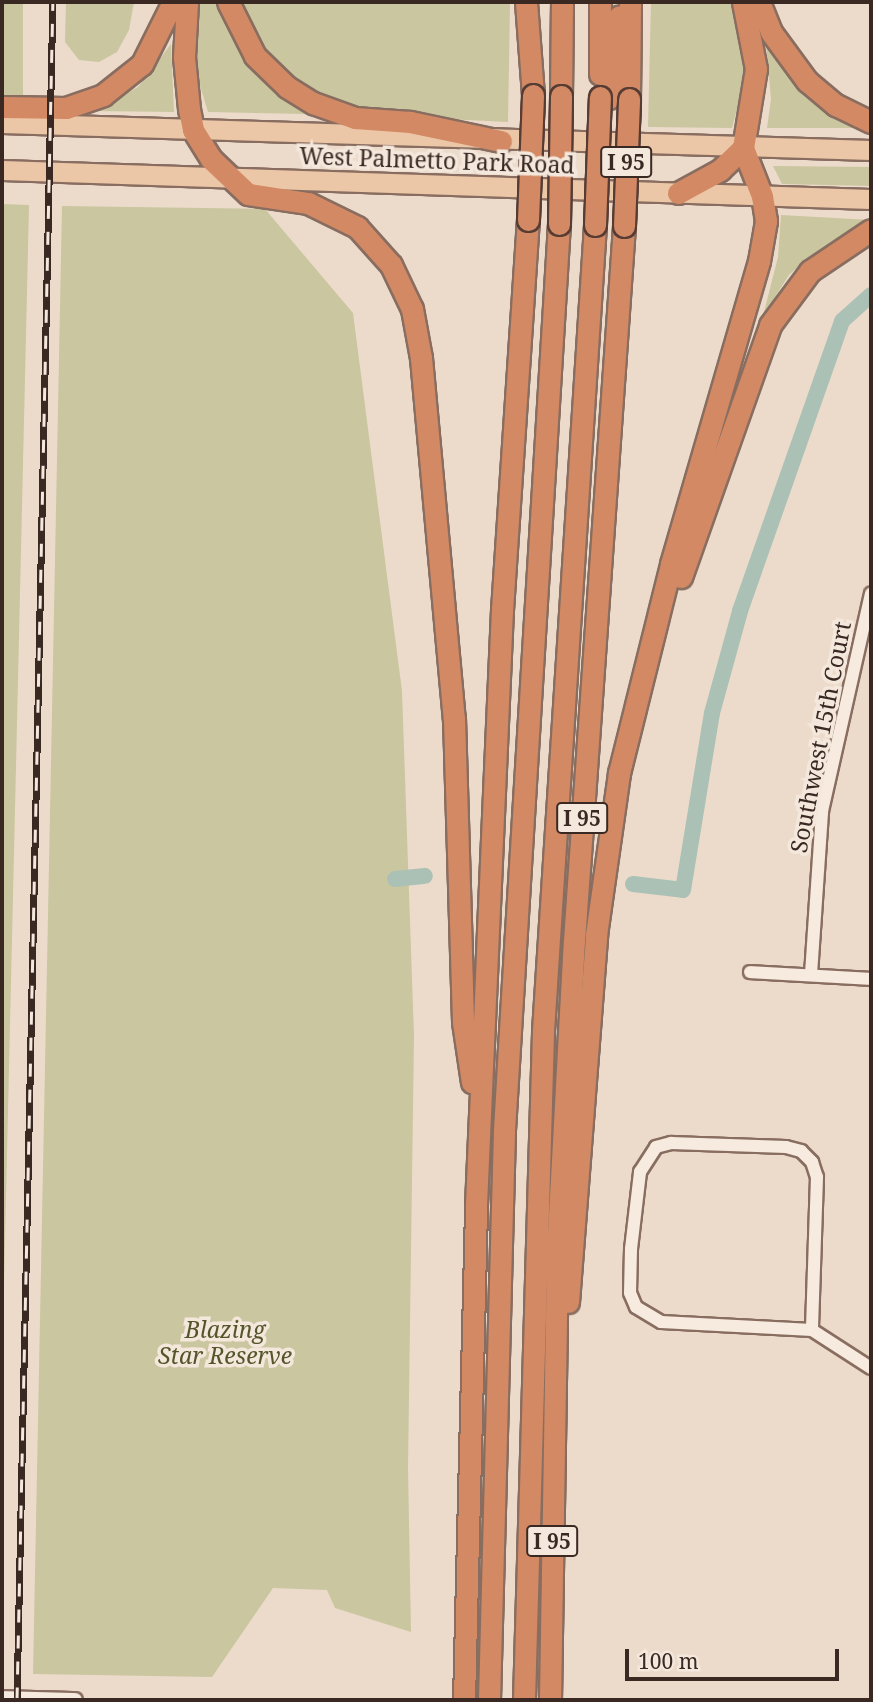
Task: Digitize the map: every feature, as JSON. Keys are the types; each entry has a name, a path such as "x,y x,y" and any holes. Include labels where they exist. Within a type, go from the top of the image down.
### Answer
{"highway":[{"path":"2,107 66,108 103,95 142,64 173,2"},
{"path":"187,2 185,76 193,130 227,177 248,194 308,203 351,223 391,265 412,309 421,358 447,626 459,808 463,1022 479,1129"},
{"path":"229,2 255,56 287,88 313,103 355,118 410,122 501,141"},
{"path":"526,2 533,95"},
{"path":"464,1700 479,1129 502,610 528,220 538,2"},
{"path":"553,2 562,60"},
{"path":"489,1700 504,1130 559,223 562,2"},
{"path":"600,2 613,98"},
{"path":"524,1700 543,1031 595,225 613,98 621,2"},
{"name":"I 95","path":"550,1700 556,1267 569,1020 624,226 613,98 630,2"},
{"path":"678,193 720,170 743,148 754,102 756,69 743,2"},
{"path":"759,2 771,32 807,81 836,105 871,122"},
{"path":"556,1412 606,846 618,773 654,629 759,261 766,221 762,196 743,148"},
{"path":"654,629 681,577 770,325 810,271 871,230"}],"main road":[{"name":"West Palmetto Park Road","path":"2,123 501,141 871,150"},
{"name":"West Palmetto Park Road","path":"2,170 871,199"}],"street":[{"name":"Southwest 15th Court","path":"811,974 822,811 871,593"},
{"path":"750,972 871,979"},
{"path":"812,1330 817,1177 812,1162 801,1151 786,1147 671,1143 656,1147 640,1172 631,1249 630,1293 636,1307 661,1322 812,1330 871,1368"},
{"path":"2,1698 75,1700"}],"green space":[{"path":"2,2 23,2 23,95 2,95"},
{"path":"66,2 134,2 129,30 117,52 99,62 79,60 65,42"},
{"path":"198,2 221,2 242,54 277,95 306,114 208,112 195,69"},
{"path":"238,2 510,2 508,122 385,116 325,101 265,60"},
{"path":"651,2 732,2 745,78 732,128 648,127"},
{"path":"766,43 808,96 859,128 767,128 771,99"},
{"path":"171,44 174,112 94,111 138,87"},
{"path":"773,166 871,167 871,186 782,184"},
{"path":"2,204 29,205 2,1371"},
{"name":"Blazing Star Reserve","path":"62,206 265,209 353,313 402,691 414,1036 408,1468 411,1632 335,1608 327,1590 273,1588 212,1677 33,1674"},
{"path":"781,215 871,220 807,258 789,275 763,316 778,257"}],"waterway":[{"path":"633,884 683,890 712,713 740,611 842,321 871,295"},
{"path":"395,879 425,876"}],"railway":[{"path":"17,1700 53,2"}]}
